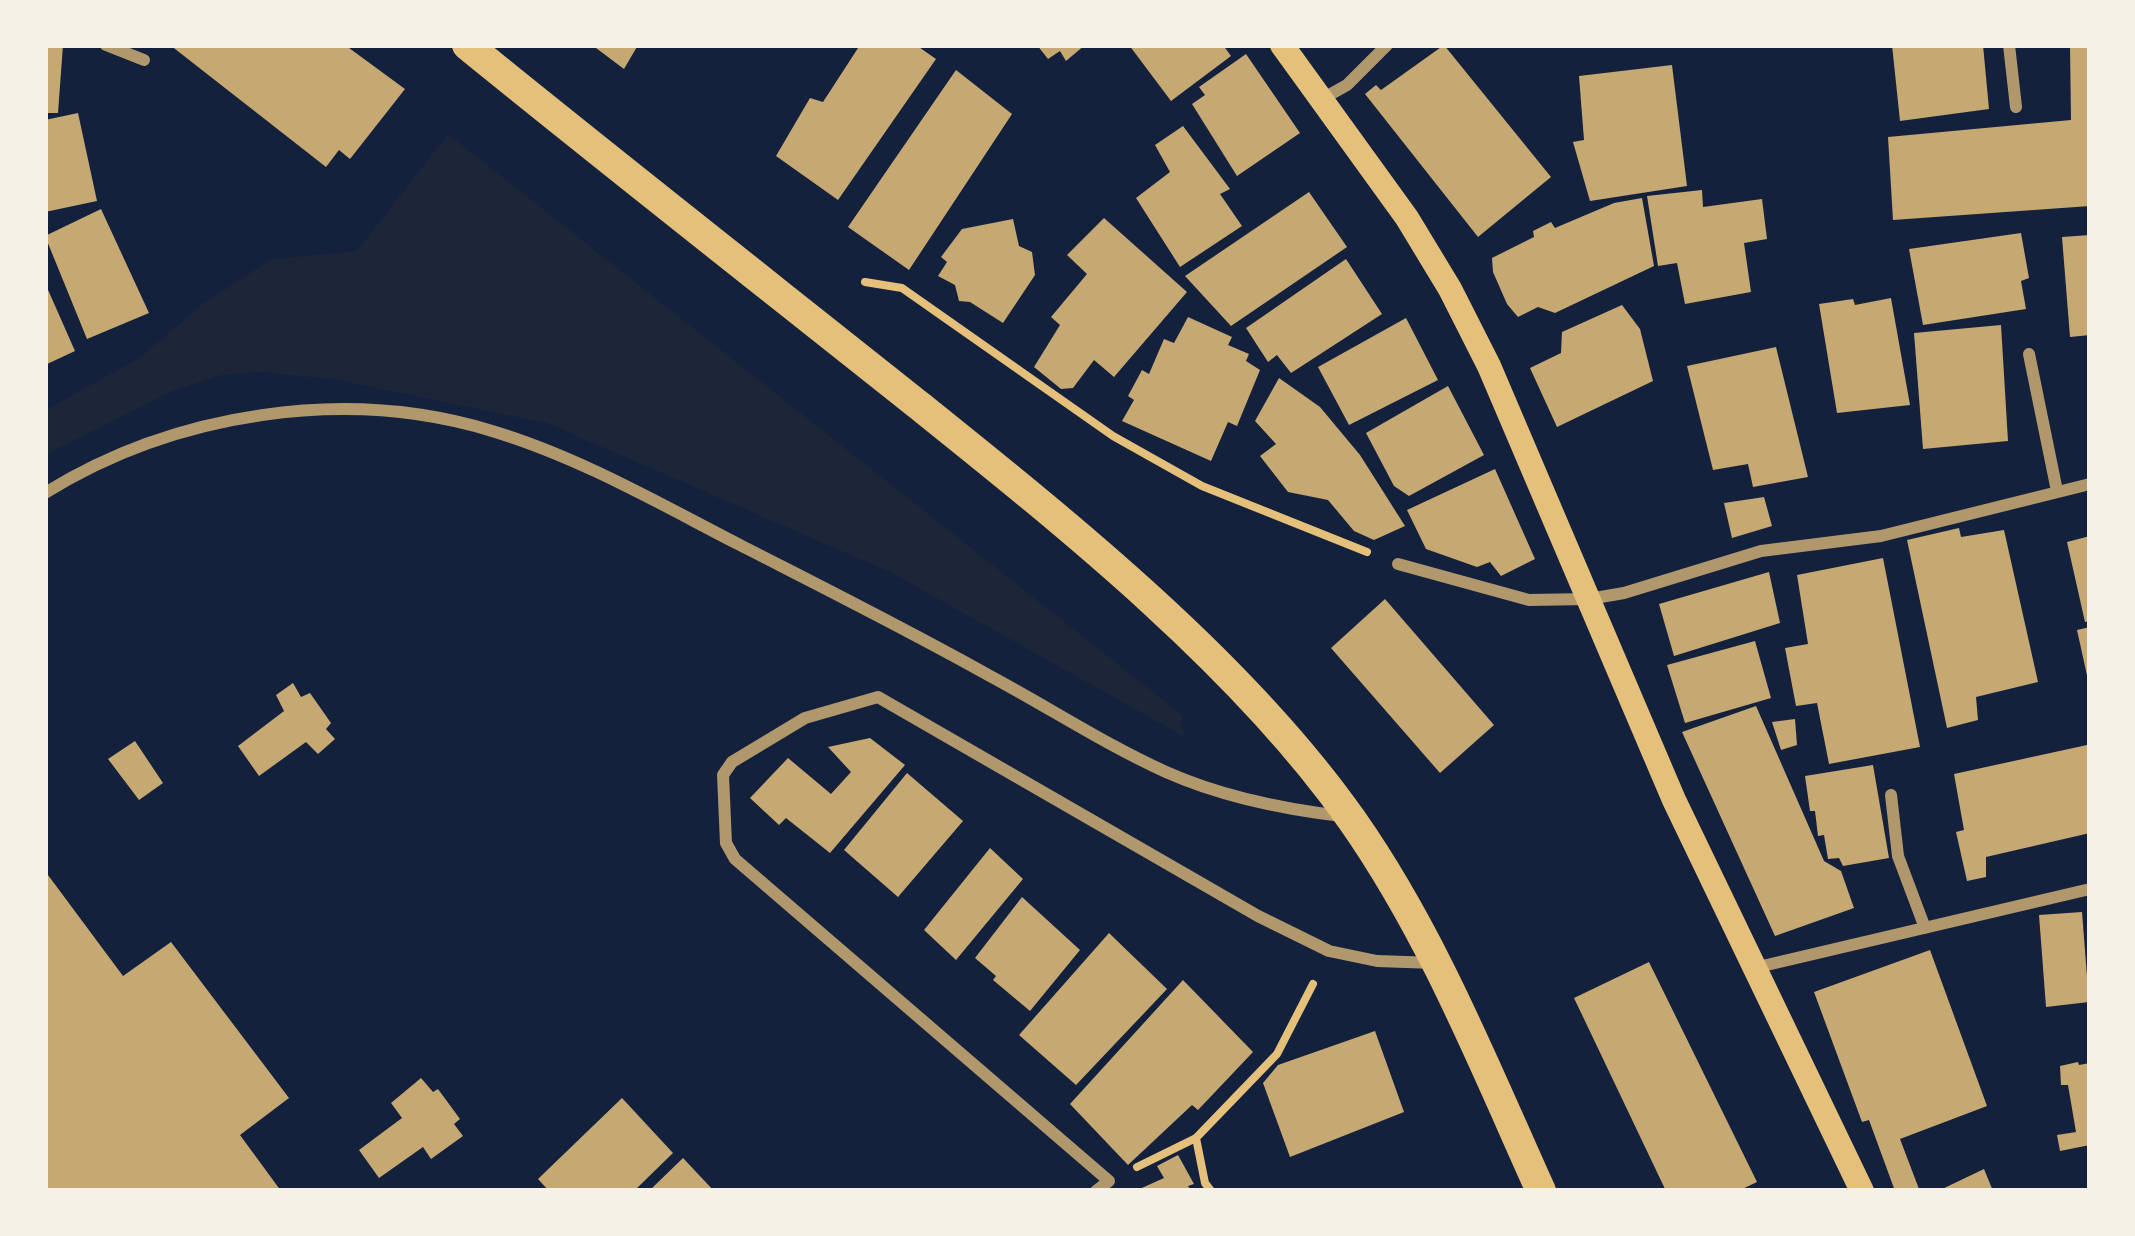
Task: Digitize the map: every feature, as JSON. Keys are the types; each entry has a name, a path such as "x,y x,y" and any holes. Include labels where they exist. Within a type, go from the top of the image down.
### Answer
{"main road":[{"path":"467,45 1048,508 1265,715 1350,817 1395,885 1437,963 1541,1191"},
{"path":"1282,45 1406,218 1450,289 1530,456 1674,800 1862,1191"}],"street":[{"path":"106,45 144,60"},
{"path":"1322,99 1347,85 1387,45"},
{"path":"2009,45 2016,107"},
{"path":"2029,354 2057,490"},
{"path":"45,494 136,447 209,425 277,413 345,409 422,416 491,430 654,501 940,648 1167,772 1272,808 1350,817"},
{"path":"1398,564 1529,600 1589,599 1624,593 1761,551 1881,536 2090,484"},
{"path":"1096,1191 1109,1181 735,859 726,843 724,775 732,762 805,718 878,697 1258,916 1329,951 1377,961 1437,963"},
{"path":"1891,795 1898,856 1925,928"},
{"path":"1753,968 2090,890"}],"path":[{"path":"865,283 902,288 1113,436 1202,486 1398,564"},
{"path":"1109,1181 1196,1138 1277,1054 1329,951"},
{"path":"1196,1138 1211,1191"}],"shaded area":[{"path":"448,134 1182,715 1183,736 890,572 547,423 332,379 262,372 222,375 172,391 45,455 45,410 141,357 201,305 272,259 357,251"}],"building":[{"path":"45,45 63,45 58,113 45,113"},
{"path":"170,45 345,45 405,89 350,159 339,150 326,167"},
{"path":"592,45 638,45 624,69"},
{"path":"860,45 916,45 936,59 838,200 776,156 810,98 823,102"},
{"path":"1037,45 1085,45 1066,61 1060,51 1048,59"},
{"path":"1129,45 1223,45 1231,56 1171,101"},
{"path":"1444,45 1551,177 1478,237 1365,94 1376,85 1381,90"},
{"path":"1892,45 1983,45 1989,109 1900,121"},
{"path":"2070,45 2090,45 2090,206 1893,220 1888,137 2071,120"},
{"path":"1246,54 1300,133 1237,176 1192,104 1205,95 1199,87"},
{"path":"1672,65 1687,186 1590,201 1573,142 1584,140 1579,76"},
{"path":"956,70 1012,114 909,270 848,227"},
{"path":"78,113 97,201 45,212 45,120"},
{"path":"1183,126 1230,189 1220,194 1242,226 1180,267 1136,198 1170,172 1155,145"},
{"path":"1702,190 1703,207 1762,199 1767,239 1744,243 1751,292 1685,304 1677,263 1658,266 1647,196"},
{"path":"1309,192 1347,247 1231,326 1185,276"},
{"path":"1642,198 1654,266 1555,313 1538,307 1518,317 1507,304 1492,258 1534,237 1533,231 1551,222 1555,228 1614,203"},
{"path":"101,209 149,313 87,339 45,236"},
{"path":"1104,218 1187,292 1114,377 1094,360 1073,388 1061,389 1034,367 1060,325 1051,317 1087,274 1067,255"},
{"path":"1013,219 1019,246 1032,252 1035,275 1003,323 970,302 959,301 955,285 938,276 947,262 941,257 962,229"},
{"path":"2021,233 2029,278 2021,281 2026,309 1923,325 1909,249"},
{"path":"2090,235 2090,335 2070,337 2062,237"},
{"path":"1346,259 1382,314 1291,373 1277,355 1268,362 1246,328"},
{"path":"45,283 75,351 45,365"},
{"path":"1891,298 1910,405 1837,413 1819,304 1853,299 1855,305"},
{"path":"1622,305 1640,329 1653,381 1557,427 1530,368 1561,353 1562,332"},
{"path":"1188,317 1232,337 1228,345 1249,354 1246,361 1260,370 1237,426 1228,422 1211,461 1122,421 1142,370 1149,374 1164,339 1174,343"},
{"path":"1406,318 1438,380 1349,425 1318,367"},
{"path":"2001,325 2008,441 1923,449 1914,333"},
{"path":"1776,347 1808,477 1753,487 1748,464 1713,470 1687,366"},
{"path":"1279,378 1320,407 1360,455 1405,526 1374,540 1354,531 1328,500 1288,492 1260,456 1276,444 1255,421"},
{"path":"1448,386 1484,455 1409,496 1394,486 1366,433"},
{"path":"1495,469 1535,559 1501,576 1490,562 1477,567 1426,549 1407,510"},
{"path":"1764,497 1772,526 1732,538 1724,503"},
{"path":"1959,528 1961,537 2004,530 2038,682 1976,697 1978,720 1947,728 1907,540"},
{"path":"2090,536 2090,621 2085,622 2067,542"},
{"path":"1883,558 1920,747 1829,764 1817,703 1796,706 1785,648 1808,644 1797,575"},
{"path":"1769,572 1780,623 1674,656 1659,604"},
{"path":"1385,599 1494,725 1440,773 1331,648"},
{"path":"2090,627 2090,680 2088,680 2077,630"},
{"path":"1755,641 1771,698 1685,723 1667,665"},
{"path":"293,683 301,697 310,693 331,723 326,729 335,739 318,754 306,742 259,776 238,746 284,711 276,695"},
{"path":"1756,706 1824,861 1841,871 1854,908 1775,936 1682,732"},
{"path":"1795,719 1797,745 1781,750 1772,722"},
{"path":"870,738 905,765 830,853 786,818 779,825 750,798 788,758 831,794 851,772 828,747"},
{"path":"135,741 163,783 139,800 108,759"},
{"path":"2087,745 2090,833 1986,857 1986,877 1967,881 1956,832 1964,830 1954,774"},
{"path":"1873,765 1889,858 1843,866 1839,858 1828,859 1824,835 1818,836 1805,776"},
{"path":"907,773 963,821 898,897 844,850"},
{"path":"990,848 1023,879 956,960 924,930"},
{"path":"45,871 123,976 171,942 289,1098 240,1135 281,1191 45,1191"},
{"path":"1022,897 1080,950 1030,1011 975,958"},
{"path":"2082,912 2089,1002 2046,1007 2039,915"},
{"path":"1109,933 1167,989 1076,1085 1019,1035"},
{"path":"1930,950 1987,1106 1900,1139 1919,1189 1895,1191 1869,1120 1862,1122 1814,992"},
{"path":"1649,962 1757,1182 1738,1191 1666,1191 1574,998"},
{"path":"1183,980 1253,1052 1198,1110 1192,1105 1128,1165 1070,1104"},
{"path":"1375,1031 1404,1112 1290,1157 1263,1083 1278,1065"},
{"path":"2090,1063 2090,1145 2060,1151 2057,1135 2076,1132 2060,1066"},
{"path":"421,1078 433,1092 438,1089 460,1119 454,1124 463,1136 431,1159 423,1147 379,1178 359,1150 402,1118 391,1103"},
{"path":"622,1098 673,1153 634,1191 549,1191 538,1179"},
{"path":"1178,1155 1194,1184 1188,1186 1191,1191 1135,1191 1164,1178 1157,1166"},
{"path":"683,1158 714,1191 649,1191"},
{"path":"1984,1169 1993,1191 1938,1191"}]}
